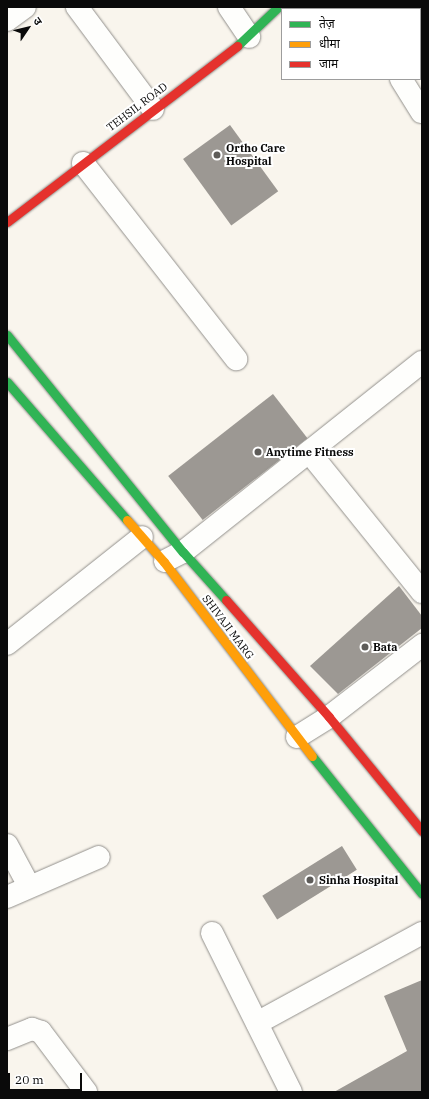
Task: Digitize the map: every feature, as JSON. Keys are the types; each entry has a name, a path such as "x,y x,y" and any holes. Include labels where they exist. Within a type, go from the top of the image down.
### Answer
{"main road":[{"name":"TEHSIL ROAD","path":"7,222 249,37 278,7"},
{"name":"SHIVAJI MARG","path":"7,335 183,552 329,717 422,831"},
{"name":"SHIVAJI MARG","path":"7,382 164,562 297,737 422,894"}],"street":[{"path":"7,20 25,7"},
{"path":"77,7 153,109"},
{"path":"229,7 249,37"},
{"path":"402,80 422,112"},
{"path":"83,163 236,359"},
{"path":"164,562 183,552 422,362"},
{"path":"309,452 422,592"},
{"path":"7,644 142,537"},
{"path":"297,737 329,717 422,645"},
{"path":"7,845 29,886"},
{"path":"7,897 29,886 98,857"},
{"path":"212,933 291,1092"},
{"path":"257,1023 422,933"},
{"path":"7,1039 32,1029 41,1032 86,1092"}],"building":[{"path":"230,125 278,191 231,225 183,159"},
{"path":"273,394 307,438 203,520 168,476"},
{"name":"Bata","path":"399,586 422,616 422,628 338,694 310,666"},
{"path":"342,846 357,870 277,920 262,896"},
{"path":"422,980 422,1092 334,1092 407,1051 384,996"}],"traffic: fast":[{"path":"237,46 278,7"},
{"path":"7,335 183,552 226,600"},
{"path":"7,382 127,520"},
{"path":"312,756 422,894"}],"traffic: slow":[{"path":"127,520 164,562 312,756"}],"traffic: jam":[{"path":"7,222 237,46"},
{"path":"226,600 329,717 422,831"}],"place":[{"name":"Ortho Care Hospital","path":"217,155"},
{"name":"Anytime Fitness","path":"258,452"},
{"name":"Bata","path":"365,647"},
{"name":"Sinha Hospital","path":"310,880"}]}
